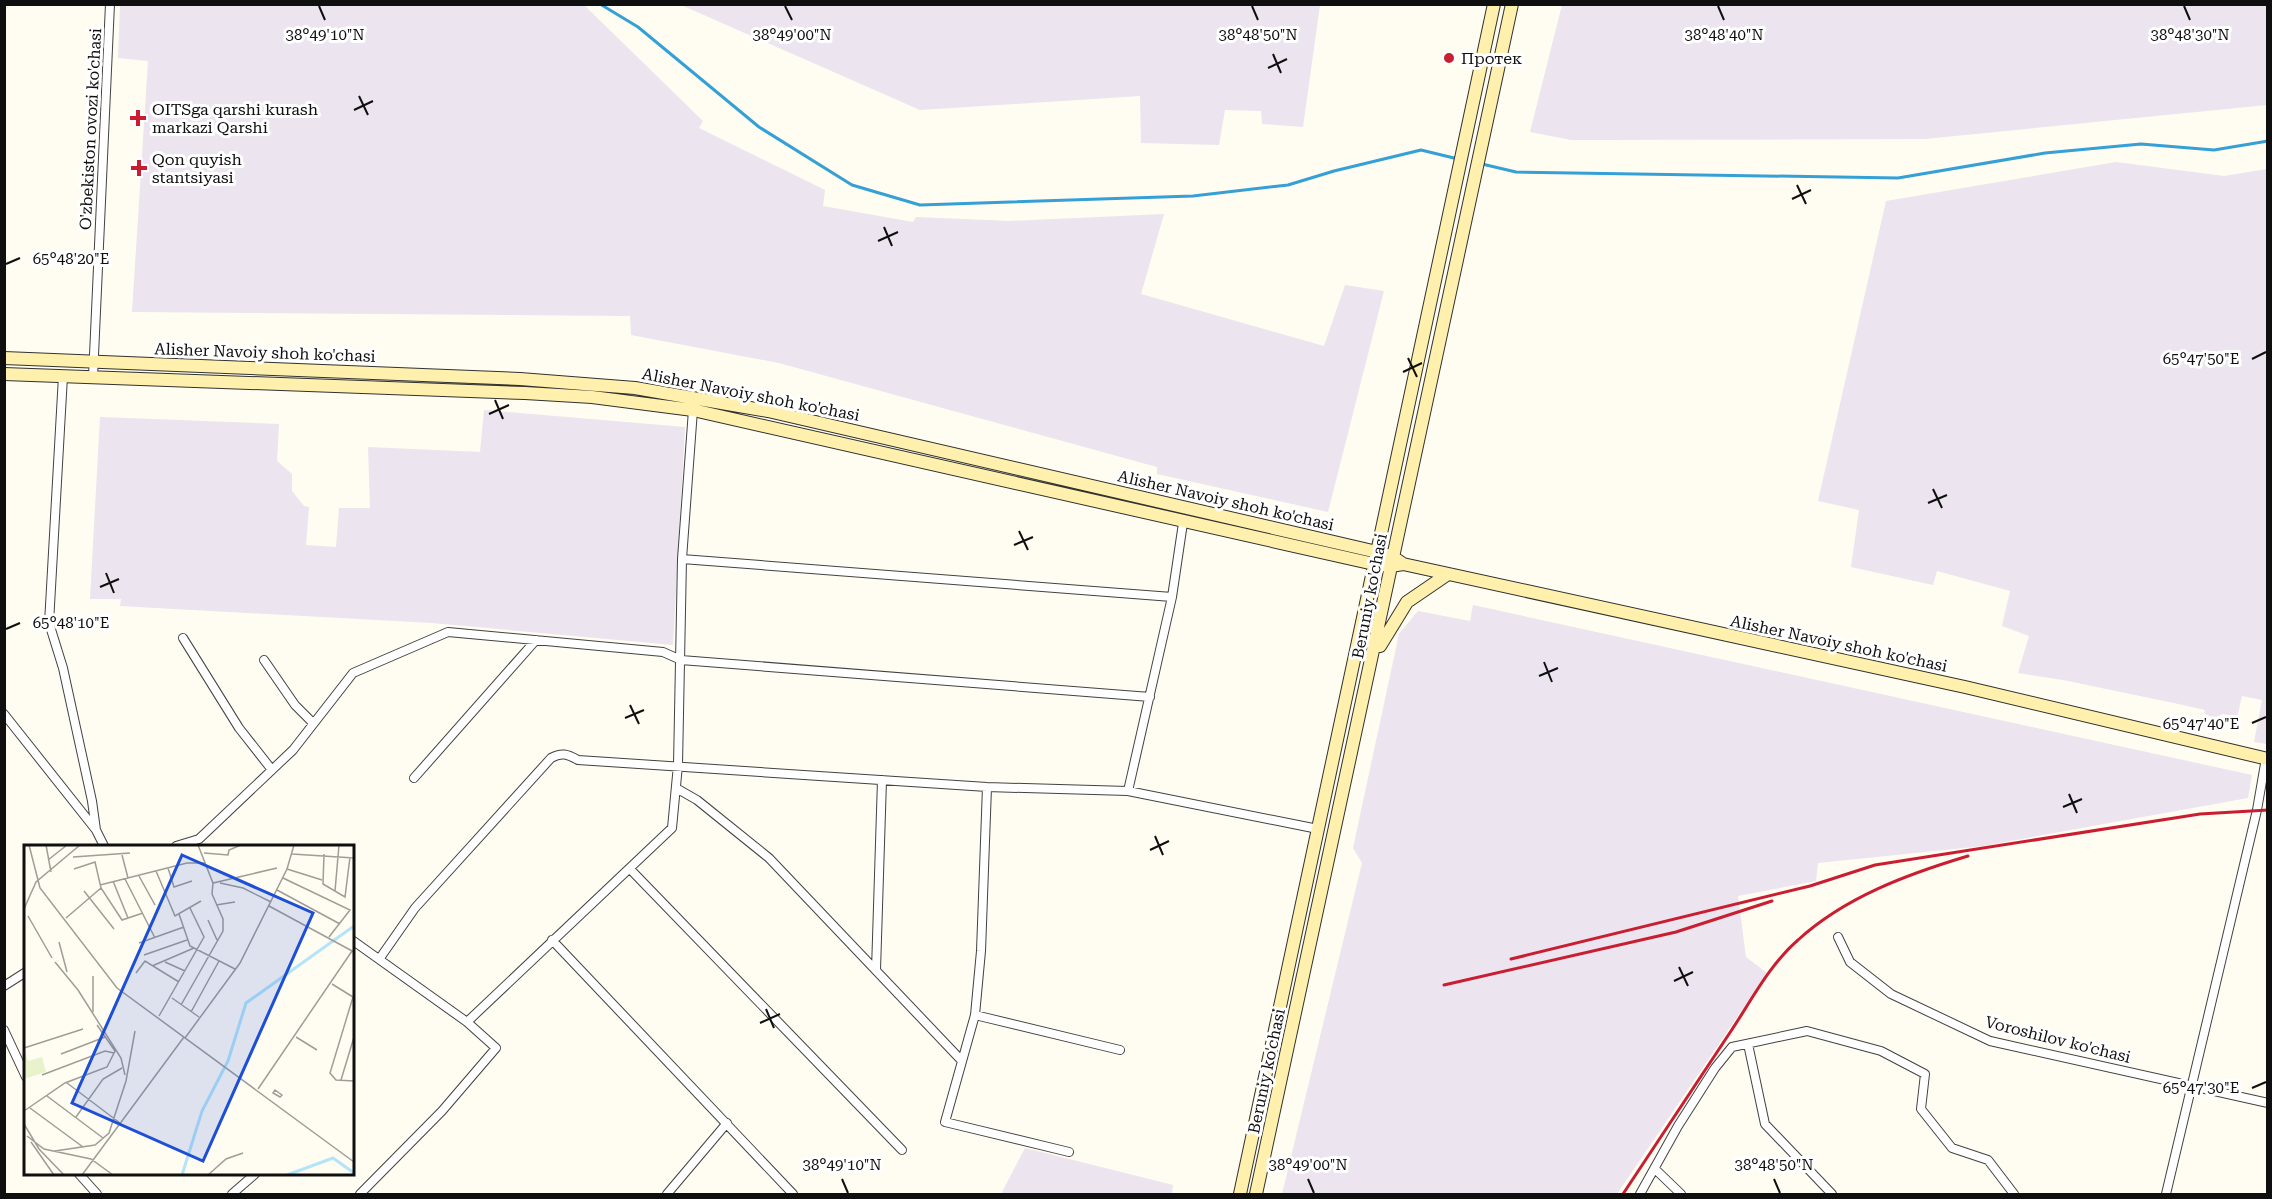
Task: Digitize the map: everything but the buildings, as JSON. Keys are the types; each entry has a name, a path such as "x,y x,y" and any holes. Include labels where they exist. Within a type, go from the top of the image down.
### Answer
{"main road":[{"name":"Beruniy ko'chasi","path":"1240,1194 1494,4"},
{"name":"Beruniy ko'chasi","path":"1256,1194 1396,562 1466,213 1512,4"},
{"path":"1489,27 1507,31"},
{"name":"Alisher Navoiy shoh ko'chasi","path":"4,358 520,379 635,388 768,411 1375,558"},
{"path":"63,376 64,362"},
{"name":"Alisher Navoiy shoh ko'chasi","path":"4,374 525,393 592,397 693,410 1183,523 1396,562 1965,687 2267,759"},
{"path":"1374,658 1396,616 1407,602 1448,574"}],"street":[{"name":"O'zbekiston ovozi ko'chasi","path":"93,377 110,4"},
{"path":"63,376 49,623 63,668 92,801 96,830"},
{"path":"467,1022 672,828 678,765 682,559 693,410"},
{"path":"1128,791 1172,597 1183,523"},
{"path":"682,559 1172,597"},
{"path":"179,845 199,839 293,750 353,672 448,632 663,652 681,660 1150,697"},
{"path":"183,638 239,728 272,770"},
{"path":"414,778 536,640"},
{"path":"264,660 295,705 313,723"},
{"path":"4,714 96,830 104,845"},
{"path":"380,958 415,908 551,758 564,753 578,760 987,787 1128,791 1318,829"},
{"path":"2166,1194 2267,759"},
{"path":"876,970 882,780"},
{"path":"987,787 981,951 975,1015 945,1122 1069,1152"},
{"path":"676,788 697,800 769,858 962,1061"},
{"path":"630,869 902,1150"},
{"name":"Voroshilov ko'chasi","path":"1838,937 1850,962 1891,994 1990,1041 2268,1103"},
{"path":"552,940 793,1194"},
{"path":"354,941 467,1022 496,1048 442,1111 360,1194"},
{"path":"4,986 24,973"},
{"path":"975,1015 1120,1050"},
{"path":"4,1030 24,1073"},
{"path":"1640,1194 1678,1126 1715,1068 1732,1047 1807,1032 1881,1051 1925,1074 1921,1109 1952,1148 1988,1160 2014,1194"},
{"path":"1748,1044 1765,1124 1832,1194"},
{"path":"667,1194 727,1123"},
{"path":"1656,1169 1681,1194"},
{"path":"81,1175 97,1194"},
{"path":"232,1194 253,1175"}],"shaded area":[{"path":"120,5 584,5 703,121 699,128 825,190 823,206 913,222 916,217 1009,221 1164,214 1141,294 1324,346 1345,285 1384,291 1328,512 1157,474 1157,467 779,363 631,335 630,316 132,312 148,61 118,58"},
{"path":"681,5 1320,5 1303,127 1262,124 1261,111 1225,110 1219,145 1141,143 1140,96 920,110"},
{"path":"1562,5 2267,5 2267,105 1925,139 1571,140 1530,132"},
{"path":"2116,162 2224,176 2267,169 2267,744 2254,742 2262,700 2242,696 2237,718 2223,714 2213,718 2204,713 2205,710 2063,680 2018,673 2029,636 2002,626 2010,591 1937,571 1933,585 1851,567 1859,510 1818,501 1886,201"},
{"path":"484,410 685,427 673,645 432,623 120,606 121,599 90,599 100,417 279,424 277,461 292,474 292,491 304,506 309,507 306,545 336,547 339,508 370,508 368,447 480,452"},
{"path":"1473,605 2252,775 2248,798 1983,846 1818,863 1816,881 1738,896 1746,957 1767,973 1617,1194 1282,1194 1362,863 1353,848 1399,634 1418,611 1470,621"},
{"path":"1025,1148 1173,1185 1172,1194 1001,1194"}],"waterway":[{"path":"600,4 638,27 759,127 852,185 920,205 1193,196 1288,185 1334,171 1421,150 1458,159"},
{"path":"1482,164 1516,172 1898,178 2045,153 2141,144 2214,150 2268,141"}],"railway":[{"path":"1511,959 1810,886 1875,865 2200,814 2268,810"},
{"path":"1623,1194 1762,983 1798,940 1836,911 1857,899 1900,879 1968,856"},
{"path":"1444,985 1676,932 1772,901"}],"place":[{"name":"Протек","path":"1449,58"},
{"name":"OITSga qarshi kurash markazi Qarshi","path":"138,118"},
{"name":"Qon quyish stantsiyasi","path":"139,168"}]}
